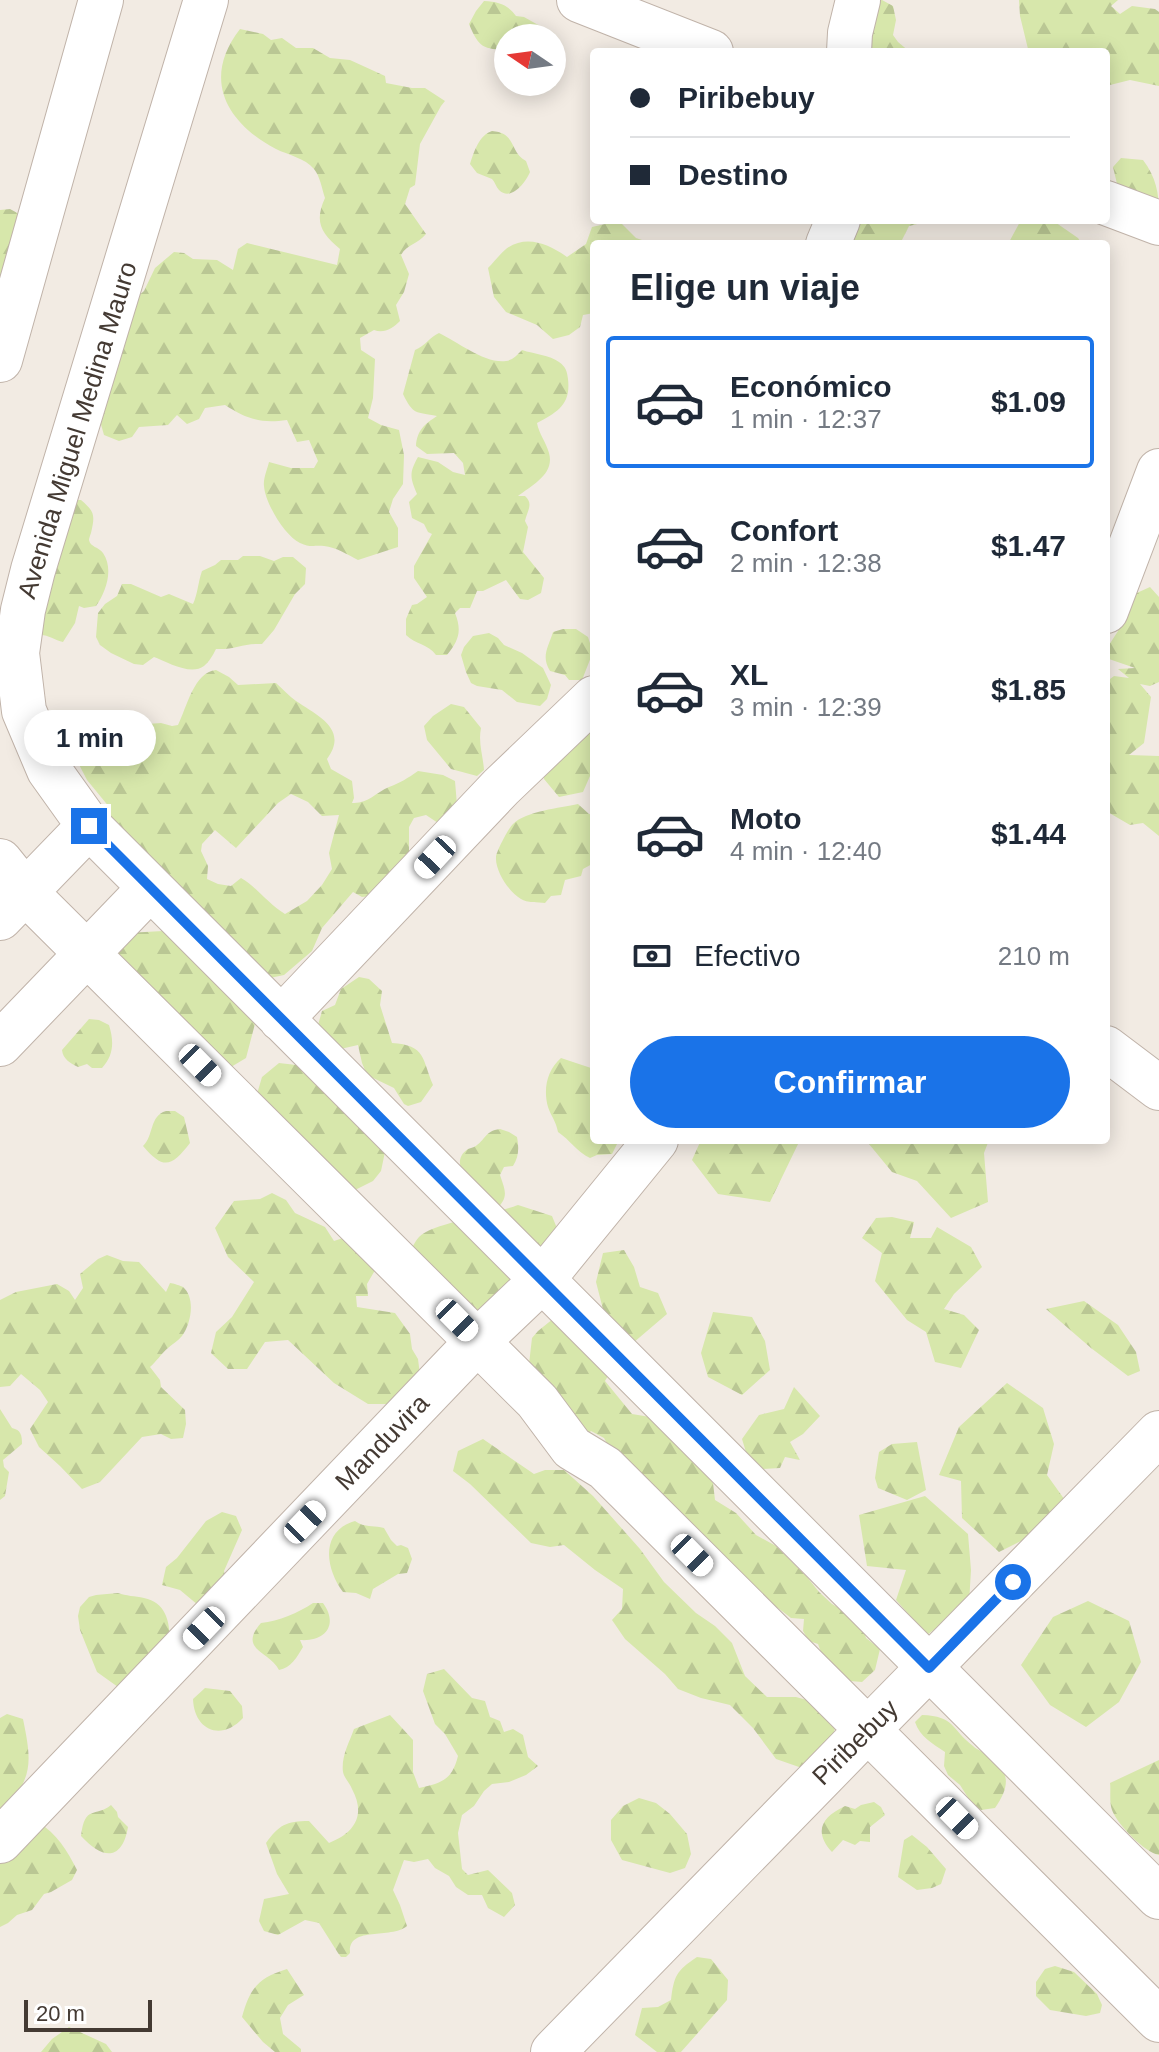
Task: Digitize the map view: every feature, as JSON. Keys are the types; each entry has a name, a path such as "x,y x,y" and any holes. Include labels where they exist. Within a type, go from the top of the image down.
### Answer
{"street":[{"path":"0,360 101,0"},
{"name":"Avenida Miguel Medina Mauro","path":"206,0 33,570 21,624 17,653 24,711 49,770 89,826 150,888 1159,1897"},
{"path":"579,0 701,48"},
{"path":"849,48 858,0"},
{"path":"1110,205 1159,223"},
{"path":"1110,600 1159,471"},
{"path":"281,1019 501,787 590,702"},
{"path":"89,826 8,890 87,953 537,1401 572,1448 605,1468 1159,2020"},
{"path":"0,1044 150,888"},
{"path":"1110,1051 1159,1088"},
{"name":"Manduvira","path":"0,1841 478,1341 542,1280 653,1144"},
{"name":"Piribebuy","path":"553,2052 1159,1433"}],"green space":[{"path":"859,0 882,0 893,6 896,20 893,35 905,48 834,48"},
{"path":"1019,0 1118,0 1111,6 1120,14 1132,6 1155,9 1159,12 1159,86 1130,80 1110,85 1110,48 1028,48"},
{"path":"484,1 494,2 536,24 494,24 493,49 479,43 469,24"},
{"path":"240,29 263,34 271,40 282,38 296,48 313,48 330,58 350,60 385,76 386,83 425,88 445,101 420,144 415,185 410,188 405,204 426,234 401,255 409,274 396,305 400,321 388,330 374,330 360,338 361,350 375,359 373,398 368,418 399,430 404,455 403,484 389,512 398,528 398,547 358,560 333,548 300,543 288,534 272,510 264,486 269,462 291,468 314,468 318,461 309,440 297,442 287,420 254,419 225,405 205,408 199,419 187,424 177,415 168,425 139,427 132,437 119,441 104,435 100,421 130,303 144,291 155,268 174,252 184,253 193,259 217,260 233,270 238,249 247,243 337,265 340,249 321,226 320,214 325,198 316,172 306,162 258,138 232,112 225,97 221,81 222,65"},
{"path":"492,131 500,132 509,139 526,161 530,172 522,185 508,194 499,190 492,179 477,173 470,164 480,140"},
{"path":"1121,158 1143,160 1156,185 1159,213 1118,188 1113,167"},
{"path":"10,209 21,215 0,296 0,210"},
{"path":"622,224 642,240 590,240 590,314 583,315 580,327 569,335 553,339 537,325 506,312 494,297 488,268 506,249 521,242 537,242 567,257 586,244 592,227"},
{"path":"858,224 917,224 909,226 902,240 851,240"},
{"path":"1019,224 1058,224 1079,240 1010,240"},
{"path":"439,333 489,359 508,360 522,350 551,358 565,367 568,376 565,401 537,423 549,453 549,467 541,478 518,496 525,496 529,502 523,552 544,578 541,593 528,600 520,599 506,580 477,591 470,608 460,608 455,613 458,635 447,655 436,655 406,635 406,619 412,605 427,597 414,578 414,566 432,534 424,524 412,518 409,502 417,494 412,479 413,467 418,457 438,462 453,472 465,475 463,463 454,453 427,454 416,446 422,428 437,416 416,411 403,394 415,350"},
{"path":"72,500 81,500 93,514 89,540 103,553 108,573 106,587 96,606 79,606 75,623 63,642 40,635 28,608"},
{"path":"243,556 260,556 274,561 293,557 306,568 305,584 262,644 216,649 204,666 193,670 154,657 143,665 134,664 100,645 96,637 98,613 117,596 122,584 131,584 161,597 169,594 193,604 202,571 221,560 238,560"},
{"path":"1150,587 1159,597 1159,682 1150,686 1140,684 1151,697 1144,743 1129,755 1159,756 1159,836 1143,823 1130,825 1110,813 1110,679 1114,676 1129,678 1118,669 1135,668 1110,659 1110,643 1118,631 1119,601"},
{"path":"576,629 588,637 590,660 582,680 569,680 565,675 550,671 546,652 553,632"},
{"path":"489,633 543,668 551,685 547,699 540,706 517,702 502,690 471,683 461,655 473,636"},
{"path":"216,670 238,685 276,683 328,724 335,739 327,759 331,769 352,781 352,803 367,800 418,771 443,775 455,781 457,805 438,823 426,815 414,818 409,827 409,857 386,894 362,897 353,892 322,928 312,951 284,975 270,978 112,823 110,808 87,780 72,751 74,743 85,735 110,735 118,727 137,737 147,724 178,725 197,684 208,672","holes":["291,794 308,802 322,816 339,815 329,853 332,869 307,901 285,914 241,878 231,886 207,879 208,866 201,851 202,844 215,830 236,848 278,803"]},
{"path":"451,704 464,707 481,728 484,770 477,776 451,769 427,740 424,726"},
{"path":"590,711 590,776 583,792 559,797 544,779 543,762"},
{"path":"578,804 590,814 590,865 583,869 581,876 565,880 561,895 551,896 545,903 529,902 521,899 504,881 496,857 513,824 544,811"},
{"path":"163,931 256,1020 246,1058 231,1067 149,1033 113,943 127,933"},
{"path":"359,977 369,979 382,991 380,1005 392,1043 417,1050 424,1061 433,1085 421,1102 408,1106 404,1104 394,1088 367,1075 358,1045 336,1050 318,1025 322,1011 335,1005 341,989"},
{"path":"89,1019 109,1025 111,1031 111,1053 102,1068 92,1068 87,1064 78,1067 67,1060 62,1050"},
{"path":"561,1058 590,1068 590,1144 617,1144 612,1154 590,1158 558,1132 546,1093 549,1074"},
{"path":"279,1063 331,1069 390,1128 381,1171 373,1181 353,1191 257,1094 262,1077"},
{"path":"166,1111 175,1111 184,1117 190,1143 173,1161 162,1162 143,1146 157,1117"},
{"path":"500,1129 517,1137 518,1152 513,1166 504,1167 500,1175 505,1195 494,1212 474,1191 460,1164 461,1156 468,1149"},
{"path":"699,1144 798,1144 770,1202 718,1194 692,1160"},
{"path":"869,1144 987,1144 984,1153 988,1202 951,1218 917,1181 892,1172"},
{"path":"272,1193 286,1200 295,1213 325,1227 334,1241 346,1237 378,1265 367,1284 368,1296 356,1296 357,1307 395,1313 410,1334 420,1375 393,1404 368,1404 334,1383 288,1340 265,1342 247,1369 228,1369 211,1353 216,1332 232,1317 254,1282 228,1257 215,1228 234,1201 260,1199"},
{"path":"518,1205 552,1216 561,1238 557,1255 507,1259 513,1285 482,1319 412,1248 419,1237 437,1227"},
{"path":"892,1217 914,1222 910,1238 931,1238 937,1227 971,1247 982,1267 954,1294 944,1309 964,1315 979,1330 961,1368 935,1362 926,1332 907,1320 875,1281 882,1253 862,1238 876,1218"},
{"path":"624,1250 634,1267 640,1287 658,1293 667,1314 633,1343 605,1317 596,1282 603,1253"},
{"path":"107,1255 123,1261 139,1262 166,1292 170,1283 183,1287 190,1298 190,1318 185,1331 150,1367 160,1380 161,1387 185,1410 186,1424 183,1438 171,1439 161,1434 142,1437 100,1482 82,1489 39,1447 30,1429 48,1402 40,1390 21,1374 10,1386 0,1387 0,1300 16,1292 57,1284 69,1291 75,1300 83,1288 80,1274"},
{"path":"1084,1301 1118,1325 1136,1352 1140,1371 1128,1376 1046,1309"},
{"path":"569,1306 619,1357 605,1381 632,1414 650,1417 703,1470 713,1483 715,1500 736,1513 756,1535 776,1546 832,1604 861,1621 866,1638 880,1649 875,1670 862,1682 850,1681 822,1655 818,1644 809,1641 803,1631 804,1619 791,1618 778,1608 766,1605 609,1447 604,1438 591,1431 572,1448 529,1364 532,1338"},
{"path":"713,1312 752,1317 765,1341 770,1370 742,1395 708,1377 701,1353"},
{"path":"1007,1383 1043,1408 1054,1444 1047,1475 1067,1503 1023,1540 999,1552 962,1518 961,1481 939,1475 959,1427"},
{"path":"794,1387 820,1416 803,1434 790,1442 800,1460 785,1457 780,1468 763,1469 749,1462 742,1439 759,1415 784,1409"},
{"path":"0,1409 12,1428 20,1433 22,1444 3,1460 9,1472 5,1496 0,1500"},
{"path":"483,1439 534,1474 545,1470 564,1470 593,1496 640,1549 664,1582 732,1643 745,1676 767,1697 796,1697 814,1702 835,1728 832,1740 816,1763 799,1767 776,1759 753,1728 730,1705 678,1689 625,1639 612,1620 622,1609 623,1589 564,1545 550,1547 531,1543 453,1471 458,1451"},
{"path":"917,1442 926,1490 907,1500 878,1488 875,1478 879,1452 892,1444"},
{"path":"925,1496 968,1534 971,1570 969,1603 927,1635 896,1600 906,1570 867,1566 859,1515"},
{"path":"222,1512 236,1516 242,1530 224,1571 227,1586 198,1605 180,1590 162,1585 166,1567 206,1521"},
{"path":"355,1521 384,1528 397,1546 408,1548 412,1559 407,1573 398,1574 373,1589 370,1599 343,1592 330,1562 329,1551 336,1533"},
{"path":"118,1593 144,1598 159,1605 167,1618 170,1635 169,1651 118,1687 97,1672 80,1630 78,1616 80,1607 89,1597"},
{"path":"1088,1601 1129,1621 1141,1662 1119,1702 1086,1727 1050,1705 1021,1665 1053,1617"},
{"path":"313,1603 323,1603 328,1611 327,1630 316,1638 300,1640 303,1647 296,1658 279,1670 254,1645 255,1632 261,1623 288,1616"},
{"path":"444,1669 472,1698 485,1701 490,1717 500,1721 504,1732 513,1729 523,1735 528,1757 538,1766 509,1782 492,1784 462,1815 458,1833 462,1869 468,1875 488,1870 512,1893 515,1905 504,1917 488,1908 482,1895 468,1895 456,1887 449,1876 435,1868 428,1859 414,1862 404,1860 393,1890 407,1926 400,1930 356,1939 346,1957 341,1957 319,1923 305,1920 278,1935 264,1931 259,1921 264,1899 289,1894 277,1874 266,1843 271,1837 284,1825 309,1821 329,1843 346,1834 356,1822 356,1798 343,1766 354,1729 390,1715 413,1740 413,1772 419,1788 440,1782 453,1770 458,1756 435,1724 423,1691 427,1674"},
{"path":"205,1688 230,1691 242,1706 243,1718 226,1730 218,1731 203,1725 193,1699"},
{"path":"7,1714 23,1719 28,1762 23,1783 0,1819 0,1718"},
{"path":"922,1715 941,1718 952,1724 966,1740 1002,1768 1005,1787 995,1808 981,1810 972,1804 960,1785 948,1775 944,1766 945,1752 917,1727 915,1722"},
{"path":"1159,1760 1159,1855 1139,1844 1119,1823 1111,1807 1110,1783"},
{"path":"639,1798 656,1803 687,1834 691,1854 685,1868 670,1873 622,1860 611,1840 611,1820 623,1806"},
{"path":"874,1802 885,1815 870,1827 870,1842 860,1841 855,1845 843,1840 832,1852 823,1838 826,1820 845,1806 855,1809"},
{"path":"111,1805 128,1827 121,1846 110,1853 96,1849 81,1836 85,1819"},
{"path":"38,1822 61,1843 77,1870 72,1880 44,1894 32,1910 17,1915 0,1927 0,1852"},
{"path":"912,1835 946,1869 941,1884 917,1890 898,1877 904,1840"},
{"path":"697,1957 711,1959 728,1980 727,2000 681,2052 657,2052 635,2035 642,2008 658,2007 671,2000 677,1975"},
{"path":"1055,1966 1074,1972 1097,1994 1102,2005 1100,2013 1086,2016 1050,2010 1036,1996 1036,1982 1045,1969"},
{"path":"287,1969 304,1995 288,2005 280,2018 283,2034 301,2052 275,2052 242,2017 252,1991 262,1980"},
{"path":"69,2027 106,2044 112,2052 41,2052"}],"route":[{"path":"89,826 929,1668 1013,1582"}]}
